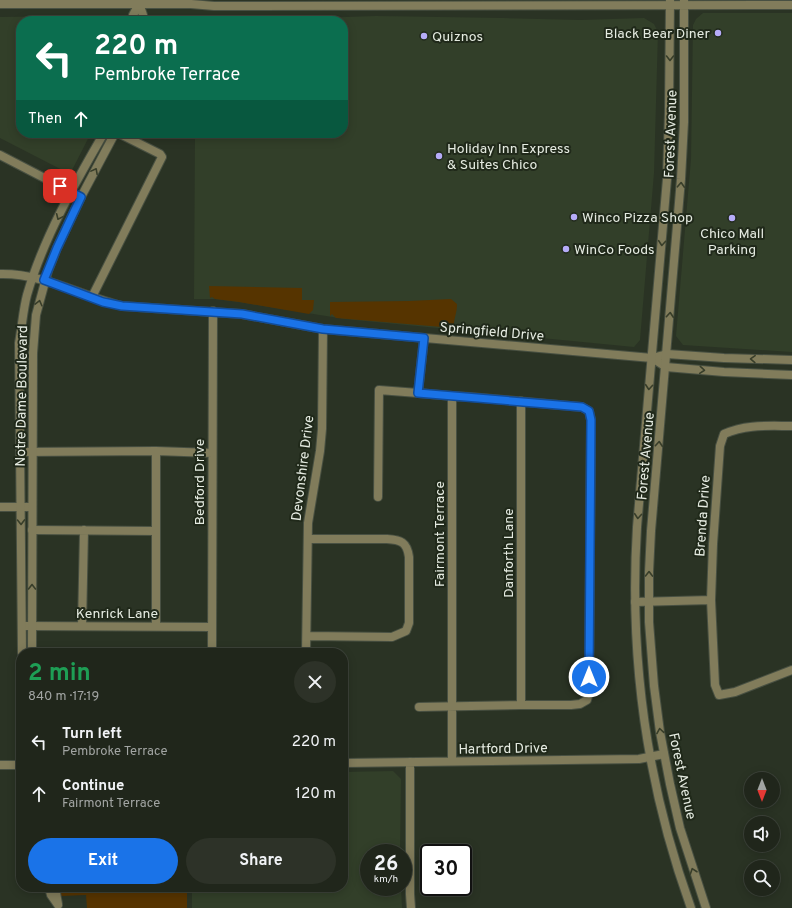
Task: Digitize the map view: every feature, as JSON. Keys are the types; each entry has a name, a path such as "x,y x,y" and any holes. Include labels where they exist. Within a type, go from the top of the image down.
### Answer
{"street":[{"path":"133,16 139,2"},
{"path":"139,2 144,16"},
{"path":"0,4 139,2 214,6 684,2 792,5"},
{"name":"Forest Avenue","path":"670,2 667,179 637,527 635,602 639,680 650,757 667,833 678,872 691,908"},
{"name":"Forest Avenue","path":"684,2 684,122 681,179 651,531 649,602 654,686 664,754 680,828 706,908"},
{"name":"Notre Dame Boulevard","path":"22,648 19,343 27,297 37,266 71,192 101,138"},
{"name":"Notre Dame Boulevard","path":"32,648 34,336 36,315 44,280 57,248 81,197 114,138"},
{"path":"92,298 162,157 160,154 127,138"},
{"path":"0,155 81,197"},
{"name":"Springfield Drive","path":"0,274 33,277 92,298 122,306 242,314 323,329 652,358 667,354 724,358 792,360"},
{"name":"Bedford Drive","path":"212,648 213,312"},
{"name":"Devonshire Drive","path":"308,539 387,539 396,540 403,543 408,548 409,557 409,623 406,631 392,636 307,636 308,523 322,430 323,329"},
{"path":"418,393 424,338"},
{"name":"Springfield Drive","path":"652,358 666,367 724,372 792,375"},
{"path":"378,497 379,390 582,407 589,411 591,420 589,692 587,700 580,704 419,707"},
{"name":"Fairmont Terrace","path":"452,396 452,761"},
{"name":"Danforth Lane","path":"520,705 521,401"},
{"name":"Brenda Drive","path":"792,426 750,426 735,429 724,434 720,446 713,544 711,600 715,685 719,695 735,692 792,670"},
{"path":"20,452 156,451 212,453"},
{"path":"156,451 156,626"},
{"path":"0,507 32,507"},
{"path":"32,530 156,531"},
{"path":"82,626 84,530"},
{"path":"635,602 711,600"},
{"name":"Kenrick Lane","path":"22,626 212,627"},
{"path":"306,648 307,636"},
{"name":"Hartford Drive","path":"348,763 639,759 664,754"},
{"path":"410,762 410,894 412,908"},
{"path":"0,766 16,766"},
{"path":"50,892 58,905 56,892"}],"shaded area":[{"name":"Chico Mall Parking","path":"703,13 792,13 792,352 683,345 676,336 691,159 693,25 696,19"},
{"path":"195,15 235,16 195,16"},
{"path":"376,16 580,20 644,18 654,24 658,32 654,173 640,340 634,347 345,319 239,302 215,299 194,299 195,138 348,138 348,17"},
{"path":"0,17 16,17 16,138 88,138 70,174 0,138"},
{"path":"209,286 302,288 302,300 314,300 313,310 309,314 215,299 212,297 210,298"},
{"path":"451,299 457,304 454,328 336,318 332,314 330,316 330,302"},
{"path":"393,771 401,779 400,844 360,844 360,896 401,896 402,908 192,908 192,892 348,892 348,772"},
{"path":"60,892 187,892 187,908 87,908 86,895 61,896"}],"place":[{"name":"Black Bear Diner","path":"718,33"},
{"name":"Quiznos","path":"424,36"},
{"name":"Holiday Inn Express & Suites Chico","path":"439,156"},
{"name":"Winco Pizza Shop","path":"574,217"},
{"name":"Chico Mall Parking","path":"732,218"},
{"name":"WinCo Foods","path":"566,249"}],"route":[{"path":"60,186 81,197 44,280 103,302 122,306 242,314 323,329 424,338 418,393 582,407 589,411 591,420 589,677"}]}
